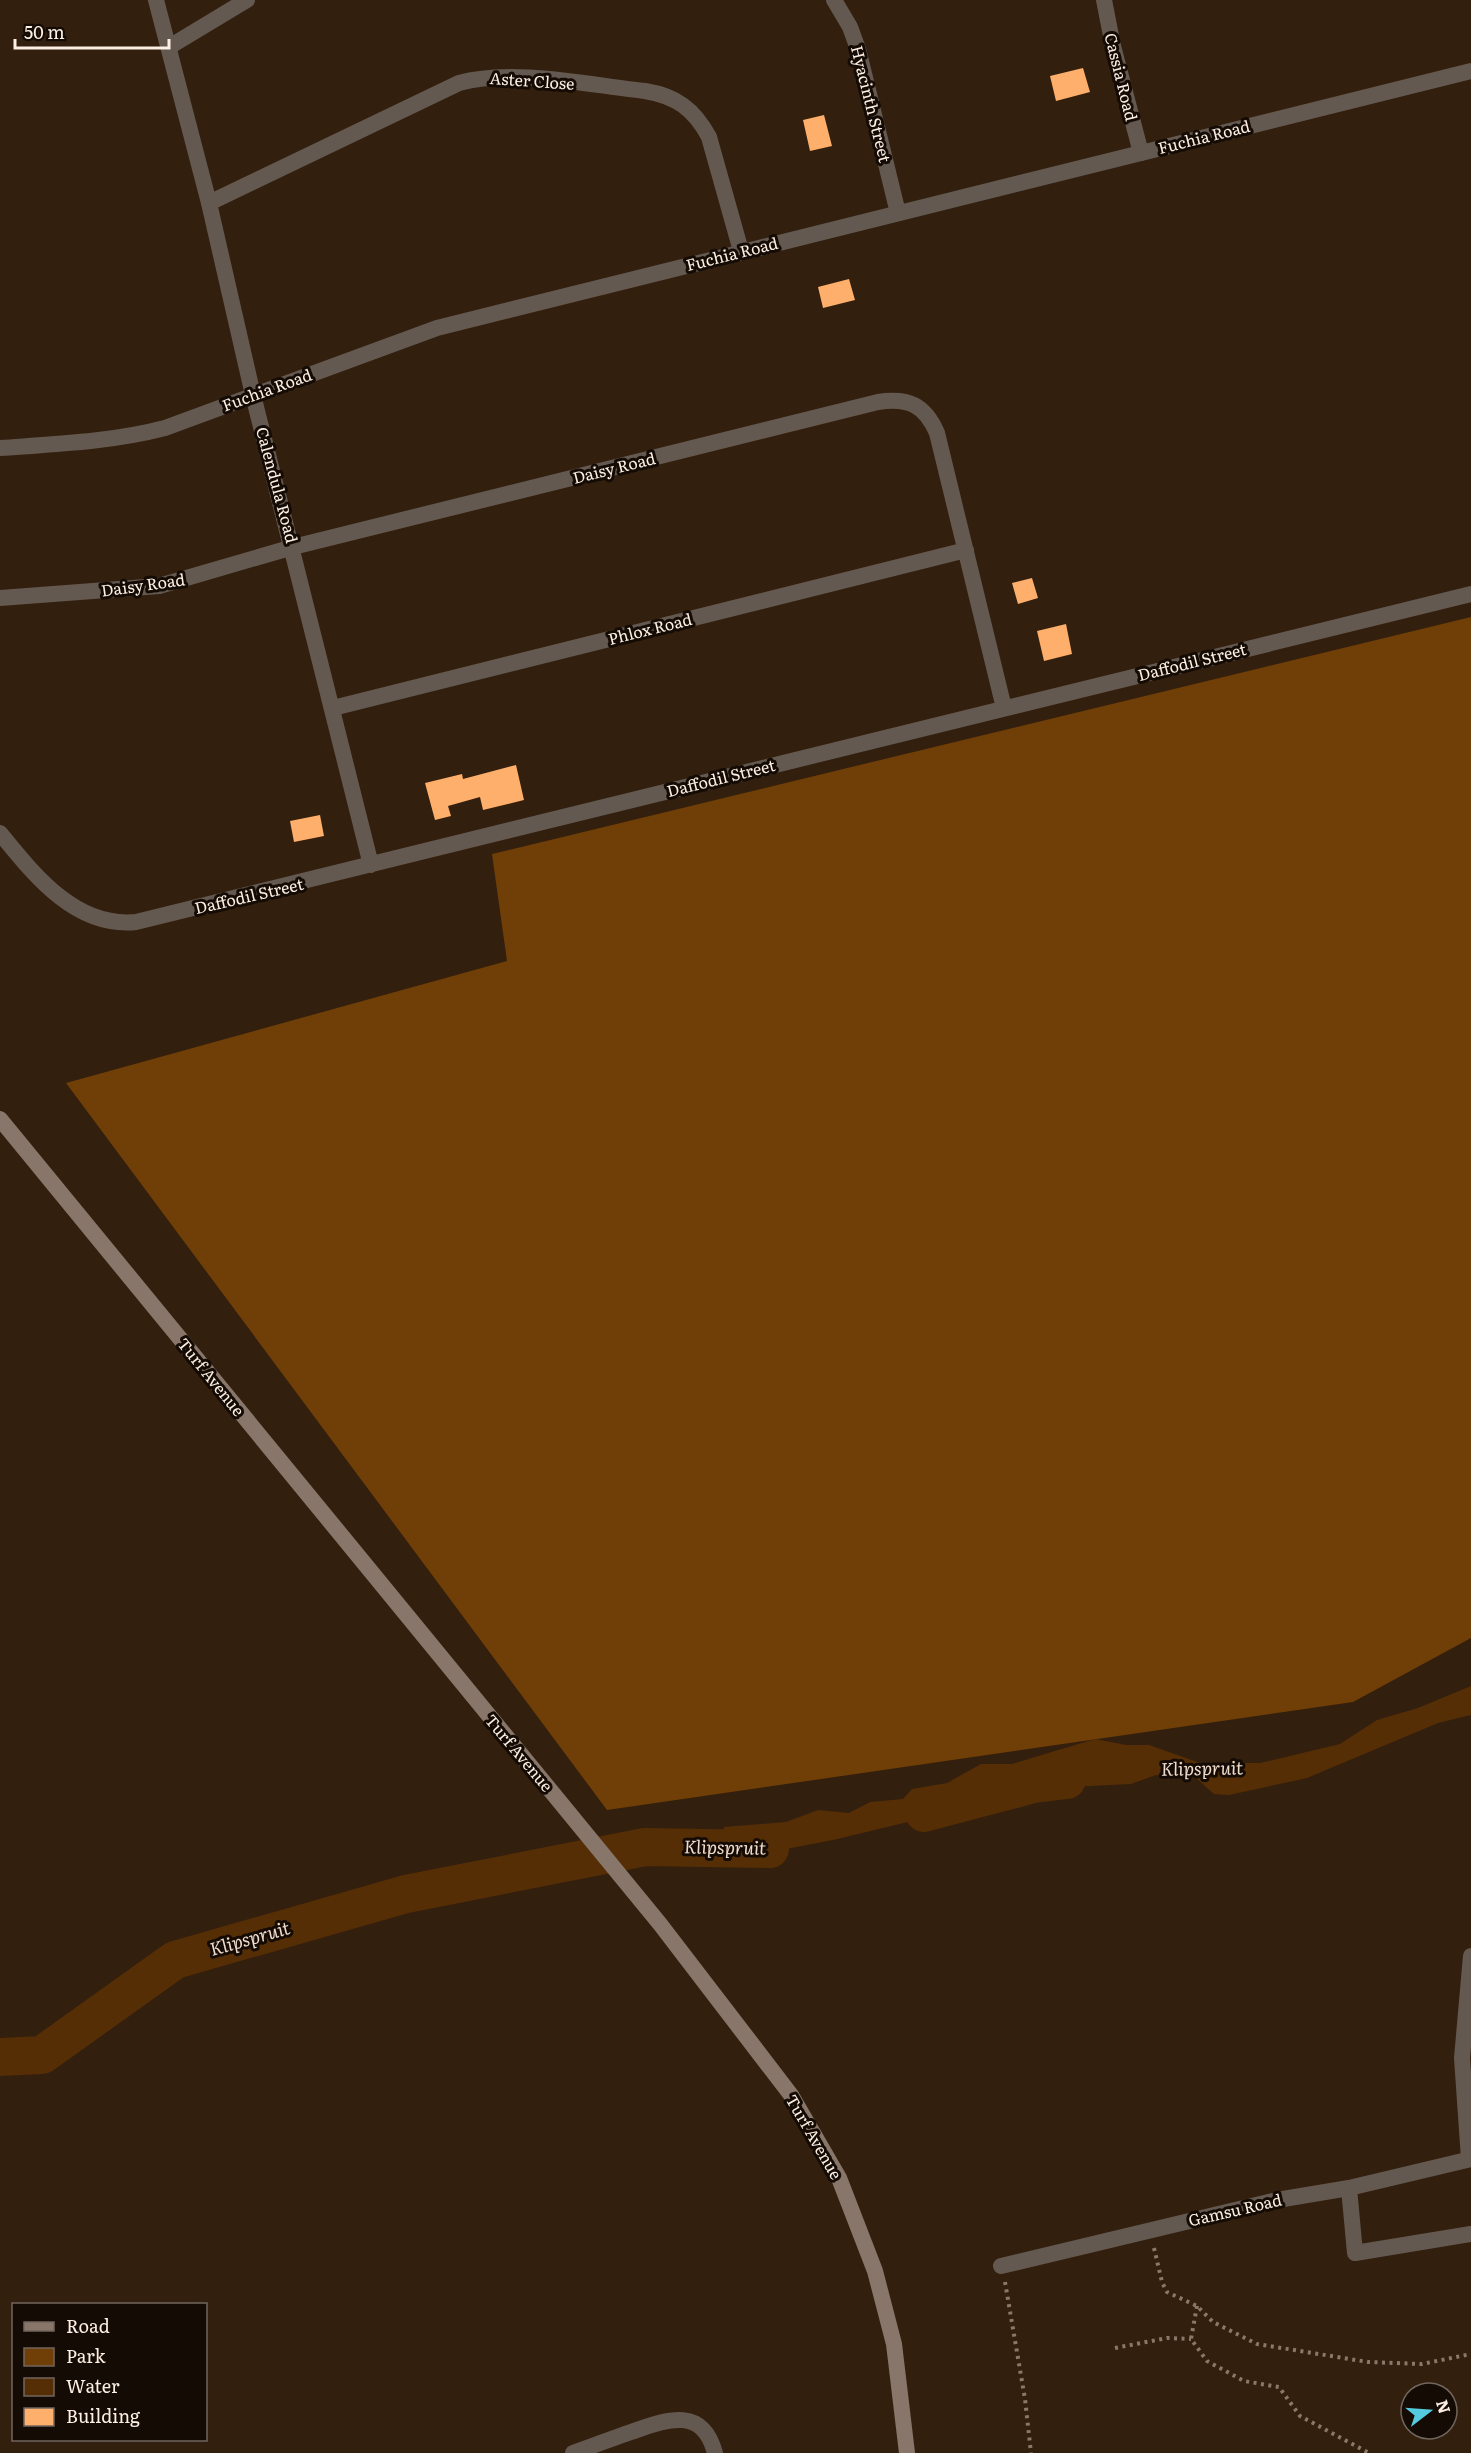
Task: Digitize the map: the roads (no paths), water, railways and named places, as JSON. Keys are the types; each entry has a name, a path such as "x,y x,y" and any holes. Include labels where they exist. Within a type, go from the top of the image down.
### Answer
{"main road":[{"name":"Turf Avenue","path":"0,1119 660,1923 791,2095 839,2178 858,2222 884,2305 901,2385 907,2453"}],"street":[{"name":"Calendula Road","path":"156,0 372,865"},
{"path":"169,47 247,0"},
{"name":"Hyacinth Street","path":"834,0 846,18 858,49 898,213"},
{"name":"Cassia Road","path":"1104,0 1113,46 1141,153"},
{"name":"Fuchia Road","path":"0,448 88,442 165,428 437,328 1471,71"},
{"name":"Aster Close","path":"208,203 459,83 496,76 520,78 662,94 690,109 709,137 741,251"},
{"name":"Daisy Road","path":"0,598 159,586 293,547 890,400 912,403 921,407 933,423 1004,708"},
{"name":"Phlox Road","path":"333,708 966,550"},
{"name":"Daffodil Street","path":"0,833 54,892 73,908 97,919 122,924 152,919 1471,594"},
{"path":"1470,2159 1462,2058 1471,1956"},
{"name":"Gamsu Road","path":"1001,2266 1277,2200 1350,2188 1470,2159"},
{"path":"1350,2188 1355,2253 1471,2234"},
{"path":"573,2453 655,2423 680,2419 691,2421 700,2427 708,2436 715,2453"}],"water":[{"path":"1471,1686 1471,1715 1438,1723 1307,1778 1229,1795 1214,1794 1196,1778 1156,1775 1131,1784 985,1791 962,1809 833,1840 760,1854 719,1853 724,1827 786,1822 818,1810 849,1813 870,1802 903,1799 912,1789 947,1783 981,1764 1012,1764 1095,1739 1126,1745 1149,1745 1200,1763 1260,1763 1340,1744 1377,1720 1418,1708"}],"waterway":[{"name":"Klipspruit","path":"924,1813 1034,1784 1067,1780"},
{"name":"Klipspruit","path":"0,2057 42,2055 175,1960 406,1894 645,1847 770,1849"}]}
